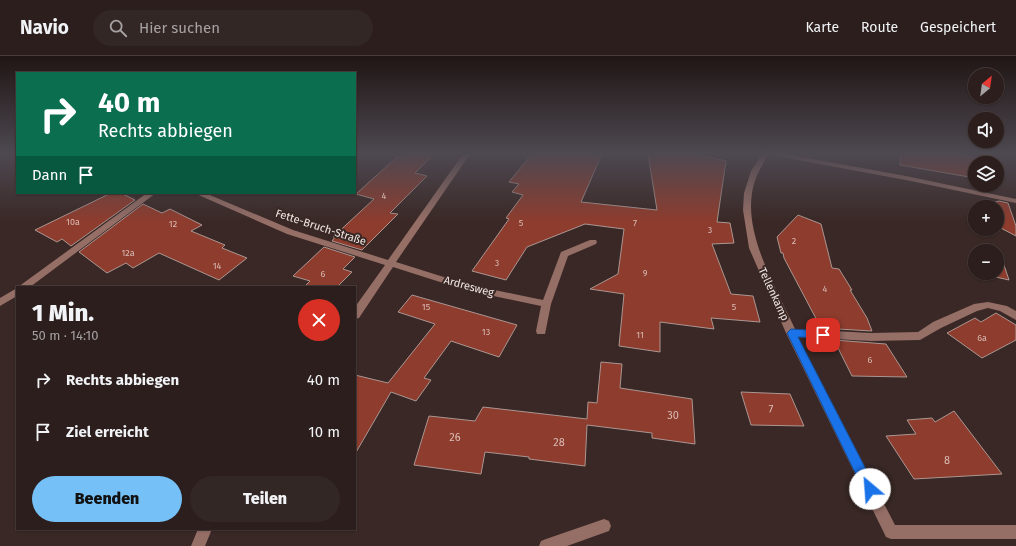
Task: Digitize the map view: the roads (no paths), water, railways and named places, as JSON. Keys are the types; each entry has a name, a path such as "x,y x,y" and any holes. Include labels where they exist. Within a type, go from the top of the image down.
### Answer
{"street":[{"path":"356,315 450,177"},
{"name":"Tellenkamp","path":"753,177 748,193 746,210 753,248 791,333 891,532 1016,532"},
{"path":"901,177 1016,201"},
{"path":"24,286 151,194"},
{"name":"Fette-Bruch-Straße","path":"200,194 290,232 392,263"},
{"path":"541,331 546,304 564,254 593,242"},
{"name":"Ardresweg","path":"392,263 465,286 546,304"},
{"path":"0,303 16,292"},
{"path":"791,333 871,337 920,336 937,325 974,308 988,305 1003,308 1016,316"},
{"path":"546,546 604,526"},
{"path":"198,546 206,530"}]}
